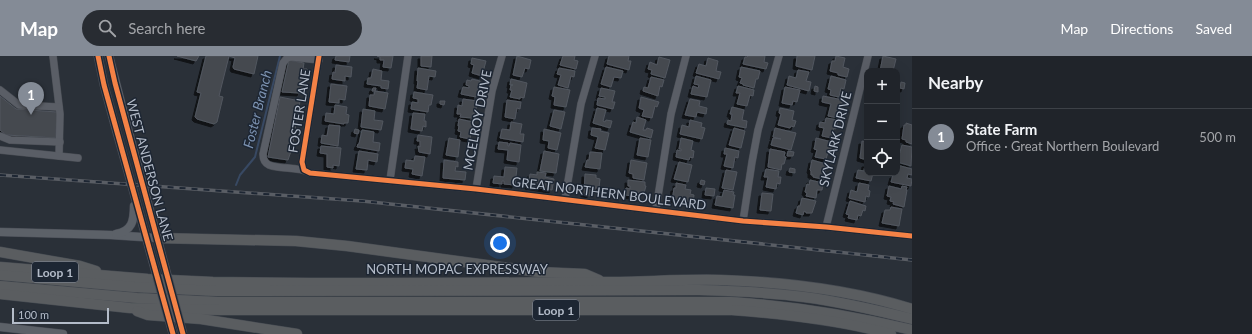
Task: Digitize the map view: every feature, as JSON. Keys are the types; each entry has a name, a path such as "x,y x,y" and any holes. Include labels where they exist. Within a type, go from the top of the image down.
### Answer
{"highway":[{"path":"158,243 268,239 304,242 347,246 539,272 585,274 605,282"},
{"path":"0,252 80,266 110,276"},
{"name":"NORTH MOPAC EXPRESSWAY","path":"0,267 110,276 213,282 744,281 803,286 841,292 893,303 912,309"},
{"path":"0,275 134,287 216,291 731,291 803,297 876,310 912,319"},
{"path":"0,286 137,298 218,302 731,302 801,308 835,313 912,330"},
{"name":"Loop 1","path":"0,294 130,308 256,311 732,310 798,316 851,325 891,334"},
{"path":"893,303 912,305"},
{"path":"130,308 148,315 201,319 297,334"}],"main road":[{"name":"WEST ANDERSON LANE","path":"98,56 104,85 172,334"},
{"name":"WEST ANDERSON LANE","path":"109,56 150,215 183,334"},
{"path":"111,235 123,233 132,223 135,197"},
{"path":"0,232 146,237 158,243"},
{"path":"0,327 63,334"}],"street":[{"path":"53,56 59,106 59,156"},
{"path":"390,180 408,56"},
{"name":"MCELROY DRIVE","path":"476,189 492,91 502,56"},
{"path":"565,199 581,104 595,56"},
{"path":"656,210 671,114 686,56"},
{"path":"743,221 758,130 779,56"},
{"name":"SKYLARK DRIVE","path":"826,227 868,56"},
{"name":"GREAT NORTHERN BOULEVARD","path":"319,58 291,57 287,58 283,63 263,154 264,161 270,166 304,170 310,173 476,189 743,221 826,227 912,236"},
{"name":"FOSTER LANE","path":"304,170 302,162 319,58"},
{"path":"0,90 19,105 59,106"},
{"path":"0,136 10,140 60,142"},
{"path":"0,150 78,158"}],"building":[{"path":"177,56 199,56 196,61"},
{"path":"206,56 229,56 219,96 223,97 217,122 214,124 195,117 201,93 197,92"},
{"path":"229,56 258,56 254,74 234,69 235,58"},
{"path":"336,56 350,56 349,62 335,60"},
{"path":"377,56 393,56 391,68 383,67 384,60 380,60 380,57"},
{"path":"421,56 432,56 431,67 421,66"},
{"path":"517,56 531,60 529,69 525,68 522,77 513,75"},
{"path":"563,56 575,56 574,60 578,61 576,69 560,65"},
{"path":"609,56 629,56 628,61 631,61 629,70 607,64"},
{"path":"765,56 764,62 768,63 766,69 743,64 745,57"},
{"path":"797,56 815,56 812,70 796,66"},
{"path":"836,56 845,58 843,67 849,69 847,77 830,71 832,61 835,61"},
{"path":"883,56 896,59 894,68 881,68"},
{"path":"659,57 670,60 665,78 651,74 652,70 648,69 650,62 657,65"},
{"path":"472,58 486,61 482,76 472,73 474,65 471,64"},
{"path":"708,58 718,61 716,71 721,72 719,79 696,73 699,64 706,66"},
{"path":"289,60 304,63 303,69 307,69 305,85 303,84 300,93 282,92"},
{"path":"336,65 352,67 351,77 345,76 345,81 332,79 333,72 335,73"},
{"path":"606,67 623,71 621,78 614,77 611,87 601,84"},
{"path":"741,67 760,71 754,88 740,83 742,78 739,77"},
{"path":"418,68 436,71 435,77 429,76 427,90 417,88"},
{"path":"559,68 575,71 574,77 571,76 568,88 558,85 561,75 557,74"},
{"path":"373,69 382,71 381,80 389,81 388,89 381,88 381,86 367,84 368,78 371,78"},
{"path":"798,70 809,72 806,81 811,82 809,91 787,85 789,76 796,78"},
{"path":"696,76 711,80 707,97 691,94 693,86 698,88 699,85 694,84"},
{"path":"831,76 846,80 844,89 841,88 839,97 830,95 831,90 828,89"},
{"path":"651,77 664,80 662,87 660,86 658,96 643,91 644,87 648,88"},
{"path":"472,79 480,81 476,97 461,94 463,87 469,88 469,86 466,85 467,80 471,81"},
{"path":"511,79 527,83 524,98 520,97 520,99 510,97 512,90 510,90"},
{"path":"901,82 905,83 904,89 900,88"},
{"path":"331,84 347,86 345,100 339,99 339,103 329,102"},
{"path":"738,86 754,90 753,96 750,95 747,106 737,104 740,93 736,93"},
{"path":"815,86 818,87 818,92 814,91"},
{"path":"554,87 570,90 566,107 554,105 555,97 552,96"},
{"path":"785,87 800,90 797,102 793,101 792,105 782,103"},
{"path":"601,88 615,91 612,102 615,102 613,109 597,105 598,98 605,99 605,97 599,96"},
{"path":"375,91 388,93 385,109 369,106 370,95 374,95"},
{"path":"414,92 433,95 428,112 411,109 412,102 418,103 418,99 413,98"},
{"path":"0,96 16,109 57,112 56,138 6,135 0,130"},
{"path":"823,96 843,100 838,118 828,116 831,104 822,102"},
{"path":"280,97 300,101 299,107 296,108 298,113 297,120 294,119 294,123 296,123 293,143 291,143 292,148 288,160 268,157"},
{"path":"641,97 659,102 657,107 655,106 652,118 642,116 644,110 639,108"},
{"path":"463,99 477,101 476,109 472,118 460,117 461,114 457,114 458,105 462,106"},
{"path":"690,99 700,101 699,106 707,108 706,114 697,112 696,117 685,115"},
{"path":"507,100 521,102 520,109 517,108 515,119 505,117"},
{"path":"440,101 445,101 444,105 440,104"},
{"path":"335,105 347,107 346,114 349,115 348,123 344,124 325,121 326,113 334,114"},
{"path":"732,107 744,110 742,120 747,121 746,128 727,124 728,120 731,121 732,114 730,114"},
{"path":"597,108 606,110 603,121 612,121 610,128 593,123"},
{"path":"780,108 794,111 792,120 796,121 794,127 791,126 790,128 778,125 781,114 779,113"},
{"path":"363,109 375,111 374,120 383,121 381,130 361,127"},
{"path":"554,110 565,112 561,129 550,126"},
{"path":"413,113 425,114 424,121 426,121 426,127 423,126 422,131 411,129"},
{"path":"637,117 646,120 643,130 646,130 647,128 653,130 651,138 630,132 633,122 636,123"},
{"path":"826,118 838,120 836,129 834,128 832,138 822,136 824,128 819,127 820,122 825,123"},
{"path":"459,119 473,122 470,139 460,137 461,132 458,131"},
{"path":"690,120 702,123 701,127 705,128 702,139 680,134 682,125 689,127"},
{"path":"511,122 522,124 520,134 524,134 523,142 500,138 502,129 510,130"},
{"path":"906,123 912,125 912,144 902,139 904,125 906,125"},
{"path":"329,125 340,126 338,146 321,143 322,135 327,136"},
{"path":"592,128 601,129 600,131 609,133 605,150 595,148 598,137 591,135"},
{"path":"734,128 745,131 741,148 729,145"},
{"path":"775,128 796,133 791,150 771,145 773,138 781,139 773,137"},
{"path":"355,129 359,130 358,134 354,133"},
{"path":"544,129 561,133 557,150 548,148 549,141 543,140"},
{"path":"362,130 374,132 373,142 380,143 379,151 357,147"},
{"path":"418,135 432,137 430,154 419,152 418,146 420,147 420,141 417,141"},
{"path":"449,138 460,140 458,157 446,155"},
{"path":"640,138 651,140 648,157 637,155"},
{"path":"681,138 693,141 691,150 694,151 693,158 690,157 689,160 676,157 677,150 681,151 681,149 679,149"},
{"path":"816,138 832,142 831,149 829,149 826,159 815,157 817,150 814,149"},
{"path":"862,141 864,141 864,159 860,158"},
{"path":"499,142 508,143 508,146 510,143 521,145 519,162 507,160 508,150 498,149"},
{"path":"902,145 912,147 911,166 900,163 900,152"},
{"path":"321,146 341,148 339,166 333,165 333,168 327,167 327,154 320,153"},
{"path":"725,148 739,151 738,158 735,157 733,168 724,166 727,154 724,154"},
{"path":"770,149 785,152 784,157 786,157 784,164 782,164 781,170 768,167"},
{"path":"359,151 378,154 377,162 368,160 367,170 356,169"},
{"path":"544,151 559,154 556,173 540,171"},
{"path":"788,151 794,152 793,156 787,156"},
{"path":"590,152 602,153 600,169 585,167 587,160 589,160"},
{"path":"415,156 425,157 422,176 412,174 413,169 405,168 406,160 414,161"},
{"path":"444,160 458,162 458,167 456,166 455,171 466,172 465,180 443,178"},
{"path":"631,160 647,163 644,180 633,178 633,174 629,173"},
{"path":"812,160 826,164 826,180 813,177 813,175 811,175 810,170"},
{"path":"679,162 692,165 688,182 674,179"},
{"path":"900,166 912,169 912,175 908,174 907,178 912,179 911,186 891,182 893,176 900,176"},
{"path":"505,167 517,168 515,185 504,184 504,181 502,181 502,184 493,183 494,176 504,177"},
{"path":"790,168 795,169 795,173 789,172"},
{"path":"766,169 779,171 778,177 781,177 780,184 777,183 776,189 766,187 768,177 764,177"},
{"path":"726,170 737,172 733,190 722,188"},
{"path":"858,170 864,171 864,176 872,176 871,181 856,178"},
{"path":"537,172 546,173 545,177 554,179 552,190 528,186 530,174 537,175"},
{"path":"585,174 596,175 596,178 600,179 599,188 595,188 595,193 590,193 590,196 584,195"},
{"path":"628,180 645,182 646,186 644,193 633,192 633,196 625,195 626,188 630,189 630,186 628,186"},
{"path":"701,180 705,181 704,185 700,184"},
{"path":"810,180 823,183 822,190 817,190 816,198 806,196 807,193 805,192 807,184 809,185"},
{"path":"676,183 686,185 685,189 691,190 690,194 694,195 693,202 674,199 673,195 674,188 676,188"},
{"path":"859,183 869,185 869,197 866,196 865,202 849,198 851,190 857,192"},
{"path":"889,186 901,189 902,186 907,187 904,207 893,204 894,202 890,201 891,197 887,196"},
{"path":"706,188 715,189 714,196 705,195"},
{"path":"724,190 734,192 733,208 715,205 717,196 722,197"},
{"path":"762,193 773,194 771,211 760,210"},
{"path":"802,198 816,201 812,213 806,213 804,211 803,215 796,213"},
{"path":"850,201 866,206 865,211 863,210 861,216 858,215 857,220 848,218 849,215 846,214"},
{"path":"891,207 902,209 899,226 882,223 885,210 890,210"}],"waterway":[{"name":"Foster Branch","path":"236,185 240,175 255,157 280,56"}],"railway":[{"path":"0,175 362,201 912,260"}],"cycle path":[{"path":"98,56 104,85 173,334"},
{"path":"109,56 183,334"},
{"path":"319,56 302,162 304,170 310,173 476,189 743,221 826,227 912,236"}],"place":[{"name":"State Farm","path":"31,115"}]}
